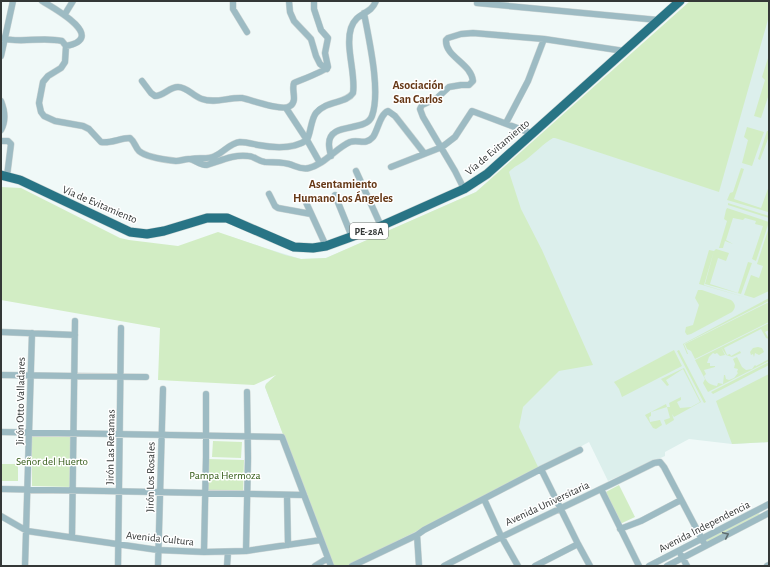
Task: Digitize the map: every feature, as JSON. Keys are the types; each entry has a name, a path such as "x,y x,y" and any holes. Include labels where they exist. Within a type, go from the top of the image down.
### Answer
{"highway":[{"name":"Vía de Evitamiento","path":"4,176 20,180 130,232 147,234 164,231 207,218 227,218 294,247 313,248 326,246 382,226 464,189 487,174 680,1"}],"street":[{"path":"1,56 3,39 13,1"},
{"path":"42,1 65,14 76,25 81,34 81,37 77,42 73,45 66,46"},
{"path":"65,14 73,1"},
{"path":"233,1 233,9 247,32"},
{"path":"289,1 290,12 294,21 311,39 320,64 327,69"},
{"path":"314,1 314,9 321,30 328,38 325,53 328,63 327,69"},
{"path":"3,39 55,39 62,41 66,46 65,62 61,68 48,76 43,82 39,103 41,112 44,116 60,122 83,126 90,129 101,142 106,143 116,139 130,138 140,152 147,156 178,161 215,156 226,148 239,142 268,147 280,147 298,145 307,140 311,132 315,114 328,104 348,99 354,94 350,35 356,18 371,9 376,1"},
{"path":"477,3 520,4 658,20"},
{"path":"331,156 329,143 333,134 339,130 364,124 370,120 372,115 375,94 374,68 364,13"},
{"path":"464,189 456,171 420,109 422,105 437,98 449,87 461,85 469,86 473,81 470,71 451,53 446,44 446,40 454,36 467,33 544,39 624,51"},
{"path":"506,123 528,81 544,39"},
{"path":"142,81 155,96 161,95 174,87 180,87 185,88 197,97 206,100 216,101 242,98 286,108 294,102 294,83 327,69"},
{"path":"1,101 5,116 4,125 1,130"},
{"path":"286,108 320,163"},
{"path":"191,159 198,164 207,165 236,156 248,156 264,162 289,164 305,168 312,167 352,142 363,143 370,140 375,134 384,113 388,111 395,116 424,153"},
{"path":"391,167 442,147 455,137 472,111 533,134"},
{"path":"1,141 8,141 11,144 4,176"},
{"path":"356,171 382,226"},
{"path":"269,194 275,206 278,208 311,214"},
{"path":"335,195 352,237"},
{"path":"304,198 326,246"},
{"path":"72,537 74,490 75,321"},
{"name":"Jirón Las Retamas","path":"118,566 121,328"},
{"path":"1,332 75,335"},
{"name":"Jirón Otto Valladares","path":"25,566 32,333"},
{"path":"1,375 146,377"},
{"name":"Jirón Los Rosales","path":"158,566 162,389"},
{"path":"246,551 247,392"},
{"path":"204,552 206,494 206,394"},
{"path":"1,432 282,437 331,566"},
{"path":"352,566 417,535 541,468 580,450"},
{"name":"Avenida Universitaria","path":"444,566 501,536 654,463 660,462 664,467 681,500"},
{"path":"541,468 590,566"},
{"path":"1,489 304,496"},
{"path":"600,490 638,566"},
{"path":"288,495 288,545"},
{"path":"484,499 501,536 518,566"},
{"path":"620,529 641,521 681,500 705,545"},
{"name":"Avenida Independencia","path":"649,566 769,504"},
{"path":"761,508 767,514 769,522"},
{"name":"Avenida Independencia","path":"667,566 767,514"},
{"name":"Avenida Cultura","path":"1,516 27,531 158,550 204,552 246,551 321,540"},
{"path":"735,522 739,529"},
{"path":"417,535 419,566"},
{"path":"535,566 578,544"},
{"path":"679,550 687,566"},
{"path":"227,566 228,552"},
{"path":"315,566 328,558"}],"shaded area":[{"path":"769,1 769,442 732,444 689,439 665,452 665,456 608,481 589,442 536,471 348,566 320,531 265,387 266,384 277,374 229,236 301,259 326,258 354,246 476,192 607,75"}],"green space":[{"path":"690,1 769,1 769,16 719,192 555,138 509,172 521,209 542,250 593,365 559,371 523,407 519,427 539,469 348,566 333,566 265,387 266,384 276,375 254,385 158,380 160,328 1,300 1,187 21,188 120,238 129,240 178,246 218,232 301,259 326,258 476,192"},
{"path":"769,55 769,94 761,118 754,116 765,80 762,77"},
{"path":"747,127 764,132 752,166 742,163 748,140 744,137"},
{"path":"767,131 769,131 769,136 760,160 758,159"},
{"path":"741,168 744,169 734,199 761,208 769,186 768,212 727,200 730,193 733,192"},
{"path":"728,203 769,216 769,218 728,205"},
{"path":"727,208 769,222 756,261 752,259 763,226 755,224 756,221 745,218 743,220 733,218 726,240 733,244 725,241 723,248 719,248 727,221 724,219"},
{"path":"769,227 769,291 754,298 744,295 751,275 759,278 763,266 757,264"},
{"path":"716,249 729,253 726,261 718,258 710,284 738,293 748,262 752,263 741,294 705,284 714,251"},
{"path":"709,250 714,251 704,285 751,299 699,284"},
{"path":"698,290 731,300 735,304 735,308 732,312 687,335 685,332 686,327 693,325 699,305 695,298"},
{"path":"769,298 769,301 684,344 687,354 683,344"},
{"path":"769,302 769,322 695,359 691,351 687,349 685,344"},
{"path":"769,323 769,330 765,332 769,339 766,338 761,329 724,348 727,355 730,354 731,356 740,351 741,353 732,357 726,355 721,347"},
{"path":"721,347 725,355 720,356 717,353 713,353 709,357 707,363 710,363 710,366 715,367 704,370 706,380 715,386 717,386 718,383 723,384 724,375 726,379 729,380 734,378 738,373 738,369 734,368 735,364 733,359 737,357 742,367 746,370 752,369 755,365 756,366 769,359 769,361 708,392 703,383 705,379 695,360"},
{"path":"753,348 762,348 764,352 759,355 755,353 754,357 750,352"},
{"path":"674,350 682,366 622,397 614,382"},
{"path":"679,350 706,402 704,403 677,351"},
{"path":"769,362 769,365 713,394 711,392"},
{"path":"684,368 701,402 674,417 672,414 674,420 666,425 664,420 670,418 667,407 670,407 669,403 681,397 681,400 677,402 680,408 691,407 700,402 683,369 666,380 669,385 667,386 661,379"},
{"path":"769,374 769,442 732,444 716,401"},
{"path":"666,404 667,407 651,412 651,416 649,417 650,422 660,420 662,425 656,429 653,428 645,415"},
{"name":"Señor del Huerto","path":"32,435 72,435 72,487 32,486"},
{"path":"213,441 242,442 241,458 212,457"},
{"name":"Pampa Hermoza","path":"208,459 244,460 243,492 207,491"},
{"path":"1,464 18,464 18,481 1,481"},
{"path":"619,485 635,517 620,524 604,493"},
{"path":"758,513 760,514 759,516 707,542 706,539"}],"district":[{"name":"Asociación San Carlos","path":"418,92"},
{"name":"Asentamiento Humano Los Ángeles","path":"343,191"}]}
